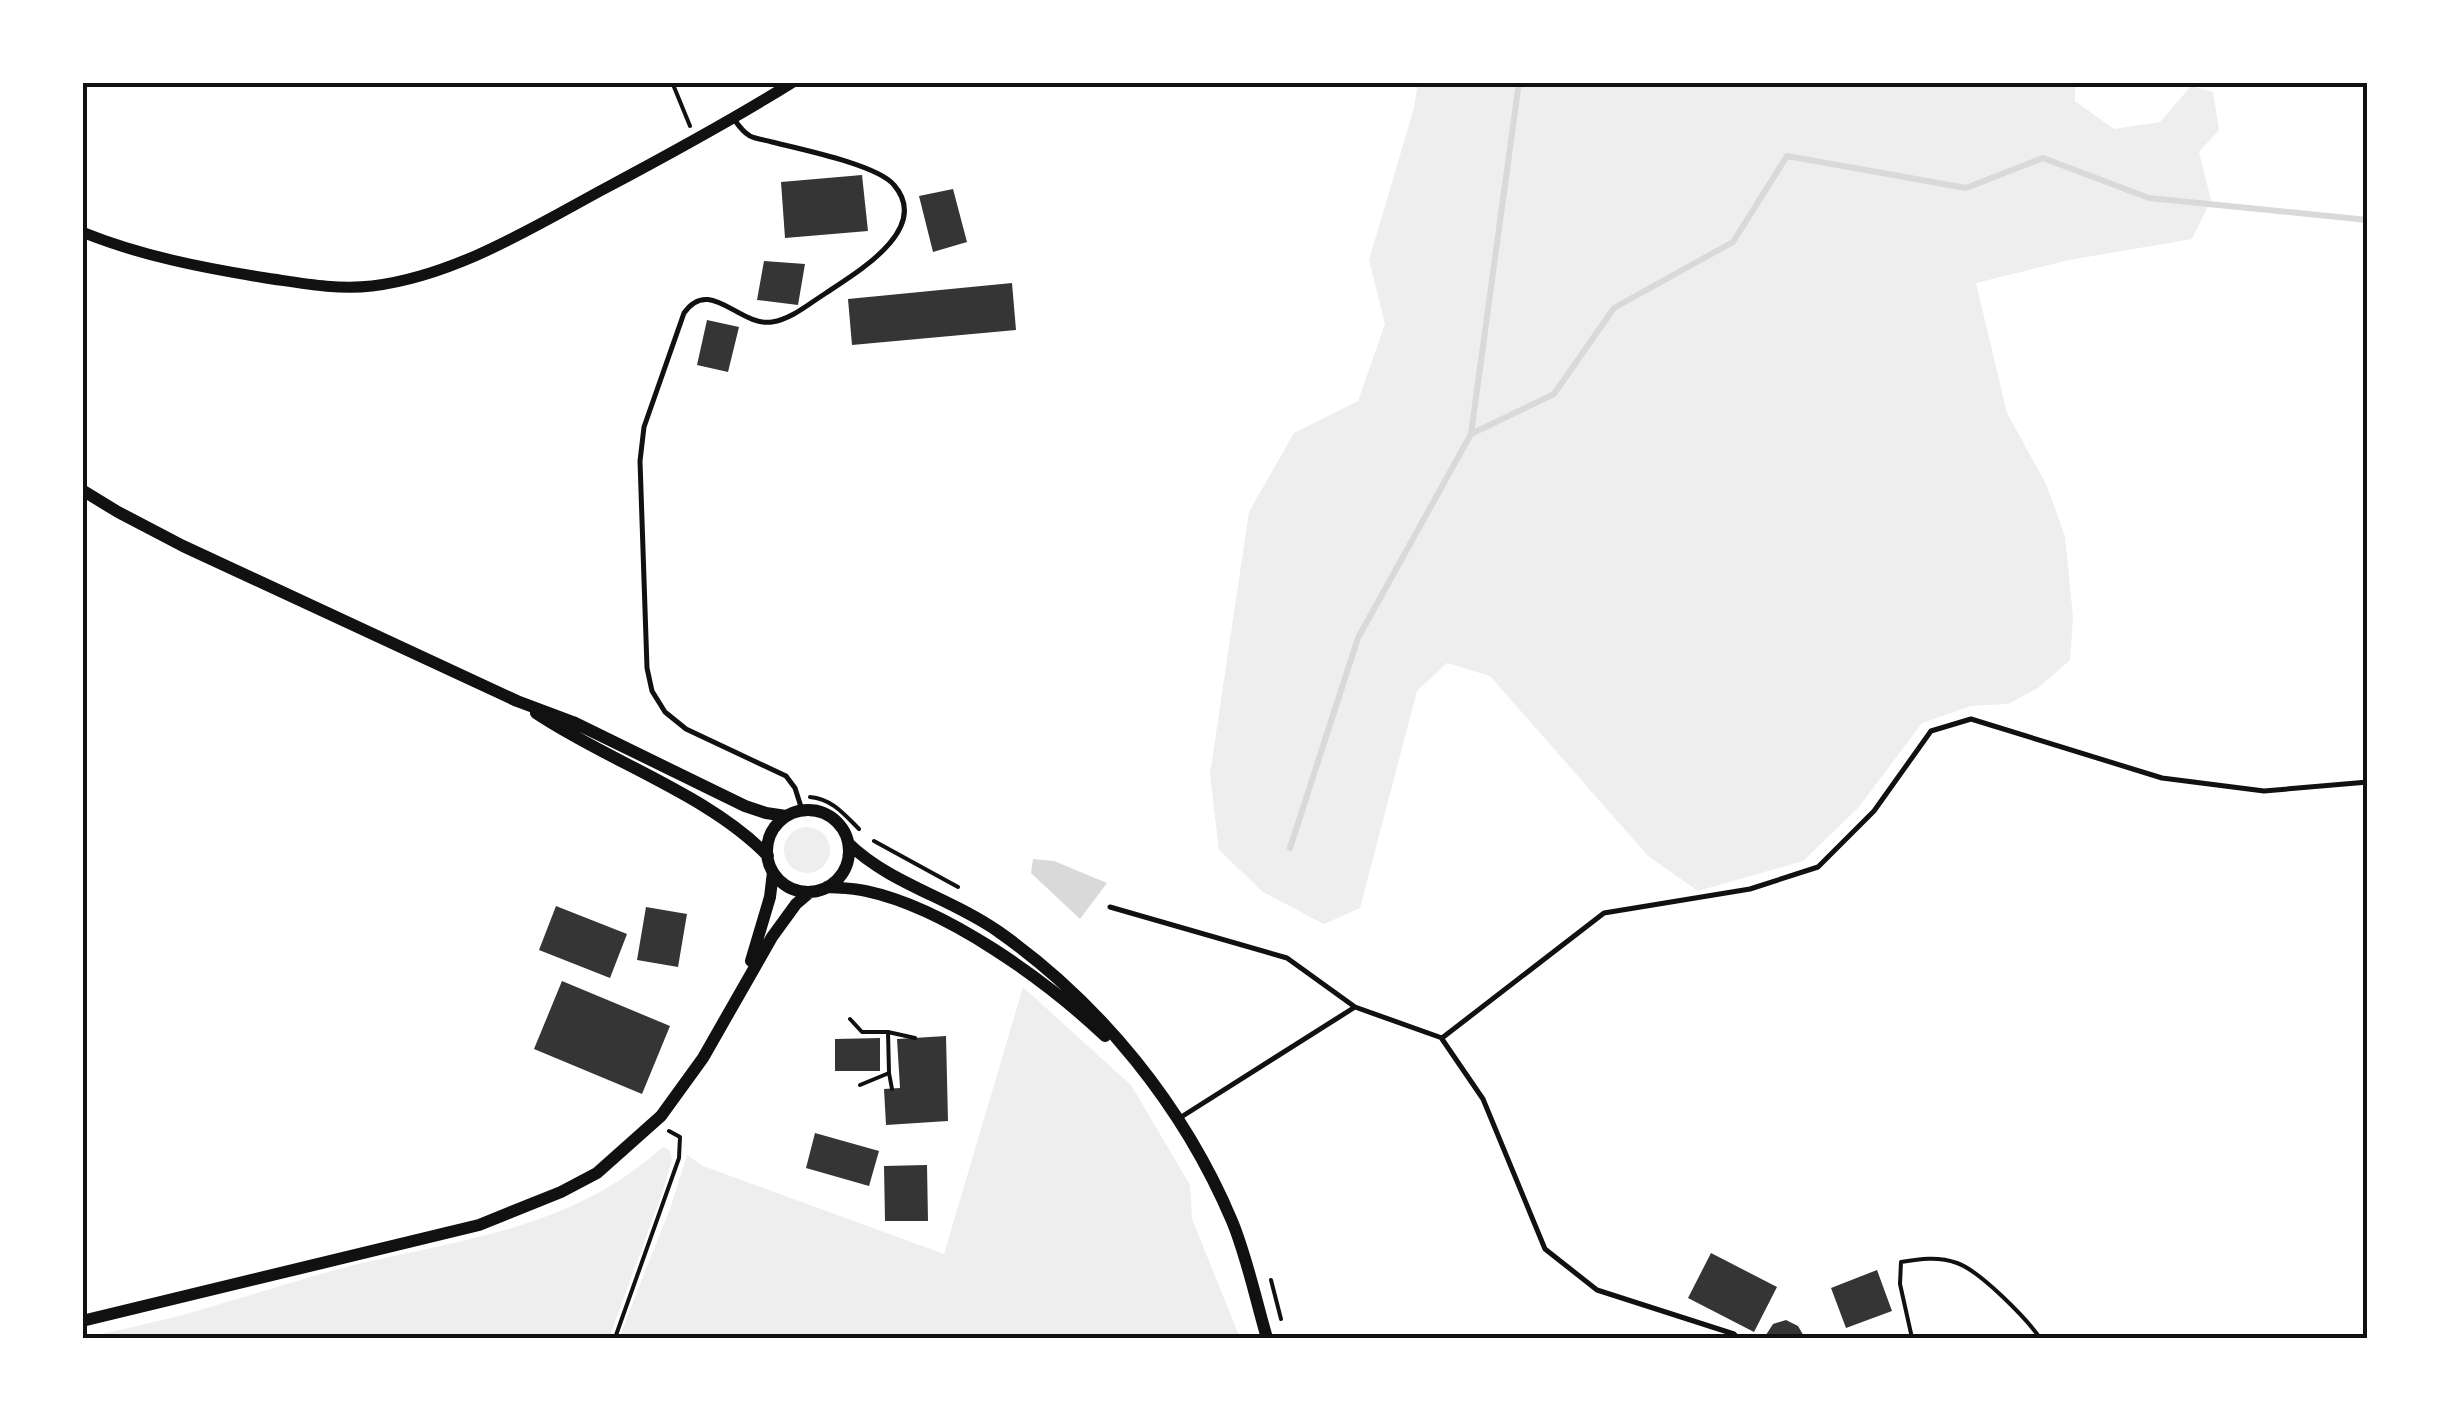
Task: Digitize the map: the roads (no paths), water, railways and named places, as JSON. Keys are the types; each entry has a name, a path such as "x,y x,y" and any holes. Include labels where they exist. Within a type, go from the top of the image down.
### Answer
{"main road":[{"path":"82,490 183,546 518,701 573,722 745,806 786,816 814,810 836,821 848,843 846,866 834,882 810,892 796,904 781,924 703,1058 654,1122 597,1173 522,1209 480,1224 82,1321"},
{"path":"518,701 564,732 736,827 768,856"},
{"path":"786,816 768,844 773,872 792,889 810,892"},
{"path":"848,843 872,863 996,930 1030,954 1100,1019 1150,1079 1177,1119 1233,1223 1267,1338"},
{"path":"743,988 770,897 773,872"},
{"path":"827,887 868,891 896,900 972,936 1059,996 1150,1079"}],"street":[{"path":"82,232 161,258 318,286 350,288 409,279 512,238 734,119 794,82"}],"lane":[{"path":"734,119 750,136 886,176 897,187 904,216 900,230 874,261 789,317 756,322 714,300 690,304 644,427 640,461 647,668 652,691 665,712 686,729 786,776 795,788 802,810"},
{"path":"1442,1038 1604,913 1750,889 1818,868 1874,811 1932,731 1971,718 2162,778 2264,792 2368,782"},
{"path":"1110,906 1288,958 1354,1007 1442,1038 1483,1099 1545,1250 1597,1290 1738,1338"},
{"path":"1177,1119 1354,1007"}],"waterway":[{"path":"1290,848 1358,638 1471,434 1519,82"},
{"path":"1471,434 1554,394 1614,308 1733,242 1787,156 1966,188 2043,158 2149,198 2368,220"}]}
